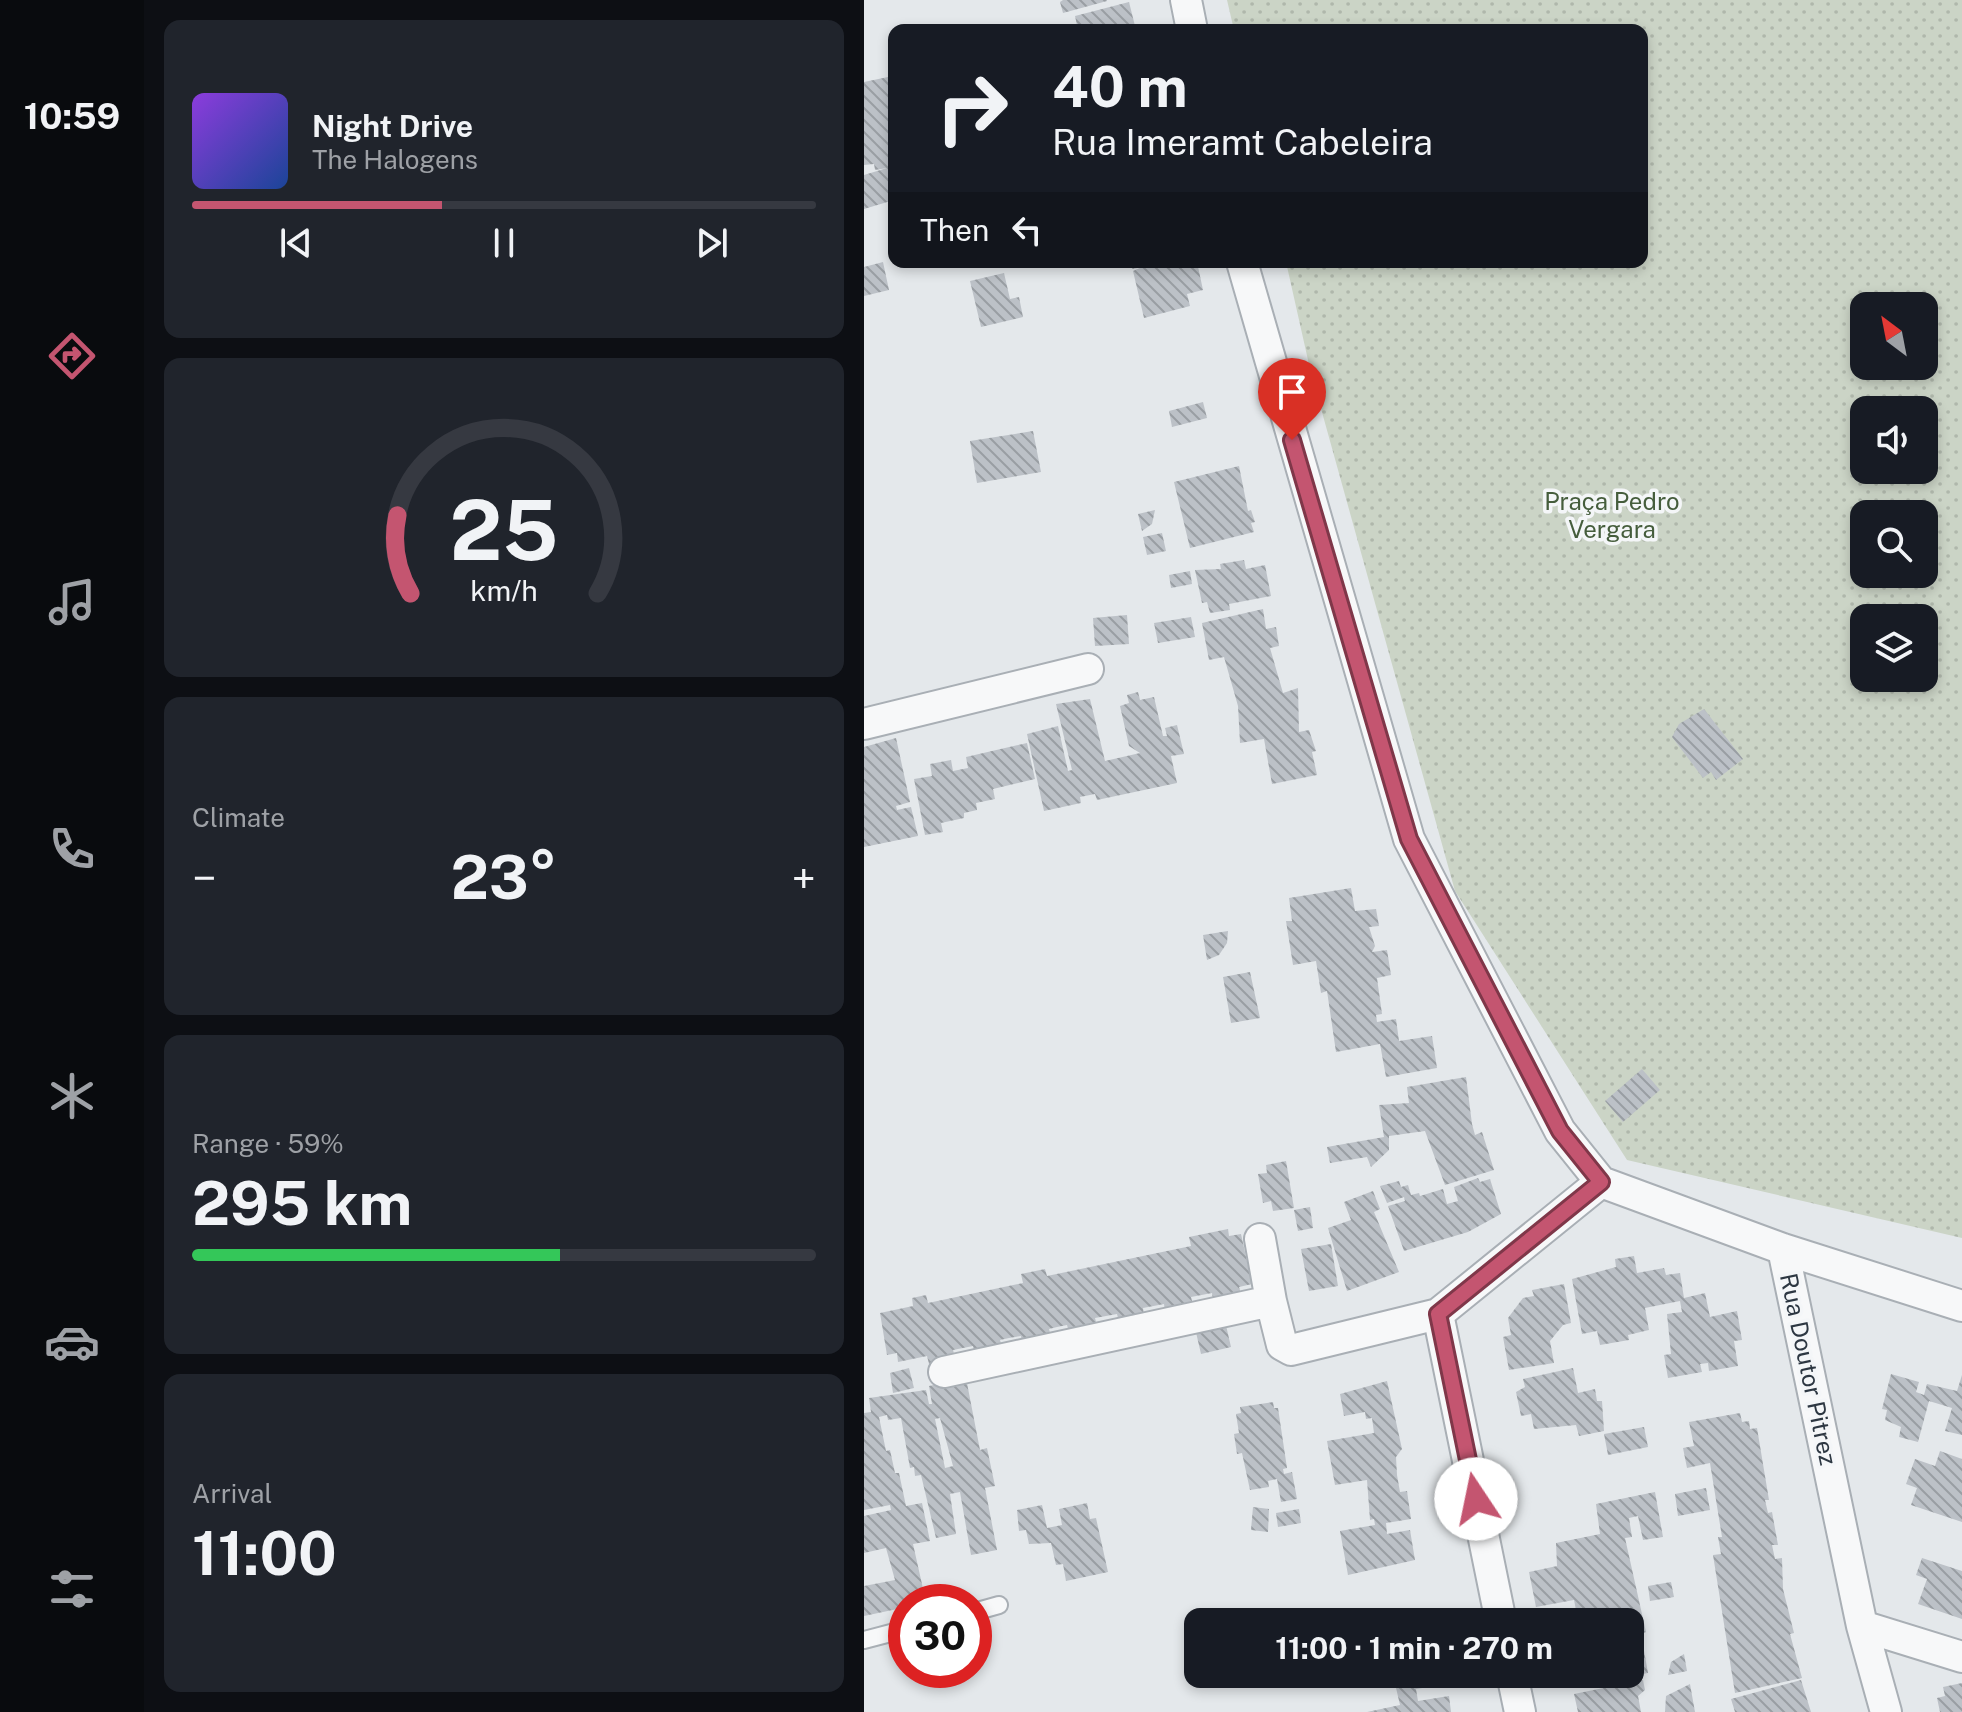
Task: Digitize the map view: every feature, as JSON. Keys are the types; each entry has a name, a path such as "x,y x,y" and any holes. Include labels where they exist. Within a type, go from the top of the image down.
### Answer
{"street":[{"path":"1186,0 1191,24"},
{"path":"1244,268 1409,839 1560,1131 1601,1182 1438,1314 1296,1349 1286,1348 1271,1301 1260,1239"},
{"path":"864,724 1088,669"},
{"name":"Rua Doutor Pitrez","path":"1601,1182 1783,1249 1862,1626 1886,1712"},
{"path":"1783,1249 1962,1306"},
{"path":"944,1372 1271,1301"},
{"path":"1438,1314 1498,1608"},
{"path":"1862,1626 1962,1657"},
{"path":"1515,1688 1520,1712"}],"lane":[{"path":"992,1607 999,1605"},
{"path":"864,1640 888,1634"}],"green space":[{"name":"Praça Pedro Vergara","path":"1227,0 1962,0 1962,1238 1627,1160 1455,891 1310,369 1287,268 1648,268 1648,24 1233,24"}],"building":[{"path":"1107,1 1063,13 1060,2"},
{"path":"1129,2 1134,24 1077,24 1075,16"},
{"path":"888,77 888,202 864,209 864,175 887,168 875,170 874,164 864,165 864,82"},
{"path":"883,262 889,290 864,296 864,267"},
{"path":"1140,268 1198,268 1203,290 1187,294 1190,306 1144,318 1133,271"},
{"path":"1004,273 1010,299 1019,297 1023,317 981,327 970,281"},
{"path":"1203,402 1207,418 1172,427 1169,411"},
{"path":"1033,431 1041,472 977,483 970,441"},
{"path":"1239,466 1248,511 1251,510 1255,522 1251,523 1254,532 1190,548 1174,482"},
{"path":"1155,510 1152,524 1142,531 1138,514"},
{"path":"1162,533 1166,551 1147,555 1143,537"},
{"path":"1244,560 1246,569 1265,565 1271,596 1229,604 1230,610 1210,613 1207,602 1202,603 1195,570 1221,569 1220,564"},
{"path":"1190,571 1192,584 1171,588 1169,575"},
{"path":"1263,609 1266,629 1276,627 1279,646 1270,648 1283,693 1298,688 1299,732 1309,730 1316,751 1312,752 1317,775 1272,784 1264,739 1240,743 1238,706 1224,657 1209,660 1202,623"},
{"path":"1127,615 1129,644 1095,646 1093,618"},
{"path":"1191,617 1195,637 1158,643 1154,623"},
{"path":"1138,692 1140,700 1154,697 1163,736 1167,736 1165,728 1177,725 1184,754 1171,756 1177,783 1097,800 1095,794 1080,797 1081,803 1044,811 1027,734 1058,726 1068,771 1072,770 1056,704 1090,699 1105,761 1140,753 1129,746 1120,706 1129,703 1127,695"},
{"path":"1704,709 1743,759 1716,780 1711,772 1703,778 1672,737 1679,724"},
{"path":"896,738 910,802 896,806 897,810 911,807 918,836 864,847 864,747"},
{"path":"1027,743 1035,779 993,789 995,799 976,803 977,810 964,813 964,818 941,823 943,832 925,835 914,779 932,776 930,764 951,760 953,771 968,768 966,757"},
{"path":"1351,888 1355,911 1376,909 1379,926 1369,927 1375,946 1372,952 1387,950 1391,975 1377,978 1382,1014 1376,1015 1377,1022 1396,1019 1399,1041 1432,1036 1437,1068 1386,1077 1380,1044 1336,1052 1327,991 1321,993 1316,961 1293,965 1286,921 1292,921 1289,898"},
{"path":"1228,931 1227,943 1219,955 1207,960 1203,935"},
{"path":"1250,972 1260,1018 1231,1023 1223,977"},
{"path":"1642,1069 1660,1090 1623,1122 1605,1101"},
{"path":"1466,1077 1475,1135 1482,1132 1494,1170 1445,1185 1425,1131 1389,1136 1389,1150 1371,1167 1367,1157 1330,1163 1327,1147 1384,1137 1379,1105 1409,1103 1407,1087"},
{"path":"1286,1161 1294,1208 1273,1211 1271,1201 1263,1203 1258,1174 1267,1173 1266,1165"},
{"path":"1478,1178 1480,1182 1490,1179 1501,1214 1468,1232 1404,1251 1388,1206 1405,1201 1404,1197 1387,1203 1380,1186 1399,1181 1401,1187 1408,1185 1411,1195 1419,1193 1420,1196 1443,1189 1447,1204 1458,1201 1454,1187"},
{"path":"1373,1191 1380,1209 1374,1212 1399,1272 1347,1291 1328,1228 1351,1220 1344,1202"},
{"path":"1310,1207 1313,1228 1298,1231 1294,1210"},
{"path":"1228,1229 1229,1236 1241,1234 1252,1284 1239,1287 1241,1294 1213,1300 1212,1293 1191,1297 1193,1305 1165,1311 1164,1304 1143,1308 1144,1316 1119,1322 1117,1314 1095,1318 1097,1326 1069,1332 1067,1325 1057,1327 1049,1329 1051,1337 1022,1343 1021,1336 1009,1338 1000,1340 1002,1347 974,1354 973,1346 953,1350 955,1358 929,1364 927,1356 898,1362 897,1353 887,1355 880,1313 913,1306 912,1298 926,1295 928,1303 1023,1283 1021,1274 1045,1269 1047,1276 1191,1246 1189,1237"},
{"path":"1331,1244 1338,1286 1309,1291 1301,1249"},
{"path":"1634,1256 1637,1273 1664,1268 1666,1275 1680,1273 1684,1298 1705,1293 1710,1317 1737,1311 1742,1340 1734,1341 1738,1366 1709,1371 1708,1363 1700,1364 1702,1372 1668,1378 1664,1355 1671,1354 1667,1314 1682,1312 1680,1301 1645,1308 1649,1330 1628,1335 1629,1340 1600,1345 1597,1331 1582,1334 1572,1279 1616,1267 1615,1259"},
{"path":"1564,1284 1571,1323 1563,1325 1550,1341 1554,1363 1509,1370 1503,1337 1511,1335 1508,1318 1523,1298 1534,1296 1532,1290"},
{"path":"1225,1321 1231,1347 1201,1354 1195,1328"},
{"path":"909,1368 914,1388 893,1393 890,1373"},
{"path":"1573,1368 1578,1393 1595,1389 1597,1401 1602,1401 1604,1431 1579,1436 1576,1425 1534,1429 1531,1414 1521,1416 1516,1392 1525,1387 1523,1379"},
{"path":"1891,1374 1919,1382 1916,1392 1924,1395 1927,1384 1957,1391 1962,1375 1962,1435 1945,1431 1952,1408 1929,1401 1918,1442 1899,1437 1901,1427 1885,1420 1887,1410 1882,1409"},
{"path":"966,1378 980,1450 987,1448 995,1486 985,1488 997,1550 971,1555 960,1492 950,1494 956,1534 936,1538 921,1475 915,1476 914,1467 910,1468 901,1418 888,1420 887,1415 879,1417 886,1451 890,1450 895,1473 899,1473 906,1506 922,1503 930,1541 913,1544 922,1584 888,1584 888,1611 864,1616 864,1586 895,1580 886,1548 864,1553 864,1516 891,1510 890,1505 864,1510 864,1413 871,1412 869,1398 926,1390 929,1404 932,1404 929,1386","holes":["940,1418 953,1466 945,1468 935,1419"]},
{"path":"1387,1381 1402,1449 1396,1457 1397,1475 1400,1492 1407,1491 1411,1519 1386,1523 1387,1534 1410,1530 1415,1560 1348,1575 1340,1531 1375,1525 1374,1519 1370,1520 1367,1480 1335,1485 1327,1441 1374,1433 1372,1418 1366,1419 1365,1412 1344,1416 1340,1394"},
{"path":"1273,1402 1274,1408 1278,1408 1287,1468 1283,1469 1284,1474 1292,1472 1297,1499 1281,1502 1277,1479 1268,1481 1269,1487 1250,1490 1242,1453 1237,1454 1234,1434 1239,1433 1236,1414 1241,1413 1240,1407"},
{"path":"1740,1413 1742,1422 1749,1421 1750,1429 1757,1428 1769,1500 1765,1500 1768,1513 1772,1512 1778,1545 1772,1545 1775,1559 1782,1558 1783,1589 1794,1633 1790,1634 1802,1678 1735,1693 1713,1555 1721,1554 1718,1537 1722,1537 1710,1463 1687,1468 1683,1448 1694,1446 1689,1422"},
{"path":"1644,1427 1648,1447 1608,1455 1604,1434"},
{"path":"1940,1451 1962,1459 1962,1522 1911,1505 1917,1488 1906,1484 1915,1459 1935,1466"},
{"path":"1706,1488 1710,1510 1678,1516 1675,1494"},
{"path":"1655,1492 1663,1537 1643,1540 1638,1516 1629,1518 1632,1537 1625,1538 1641,1608 1576,1608 1574,1600 1536,1607 1529,1572 1557,1566 1556,1543 1600,1534 1596,1504"},
{"path":"1087,1503 1090,1519 1096,1518 1108,1572 1066,1581 1063,1564 1056,1565 1051,1543 1029,1544 1026,1530 1019,1531 1017,1510 1042,1505 1047,1528 1062,1525 1059,1509"},
{"path":"1253,1507 1269,1509 1268,1532 1251,1530"},
{"path":"1299,1509 1301,1523 1278,1527 1276,1513"},
{"path":"1922,1558 1962,1571 1962,1619 1918,1604 1927,1579 1916,1575"},
{"path":"1671,1582 1674,1597 1650,1601 1648,1586"},
{"path":"1644,1651 1648,1673 1644,1674"},
{"path":"1684,1654 1687,1671 1668,1675 1671,1662"},
{"path":"1801,1680 1811,1712 1735,1712 1731,1699"},
{"path":"1962,1683 1962,1712 1940,1712 1937,1698 1945,1696 1943,1687"},
{"path":"1690,1684 1695,1712 1665,1712 1666,1696"},
{"path":"1644,1685 1645,1690 1638,1696 1641,1712 1578,1712 1574,1694 1604,1688 1644,1688"},
{"path":"1396,1688 1422,1688 1416,1689 1418,1701 1449,1696 1451,1712 1367,1712 1400,1705"}],"route":[{"path":"1292,440 1409,839 1560,1131 1601,1182 1438,1314 1476,1499"}]}
